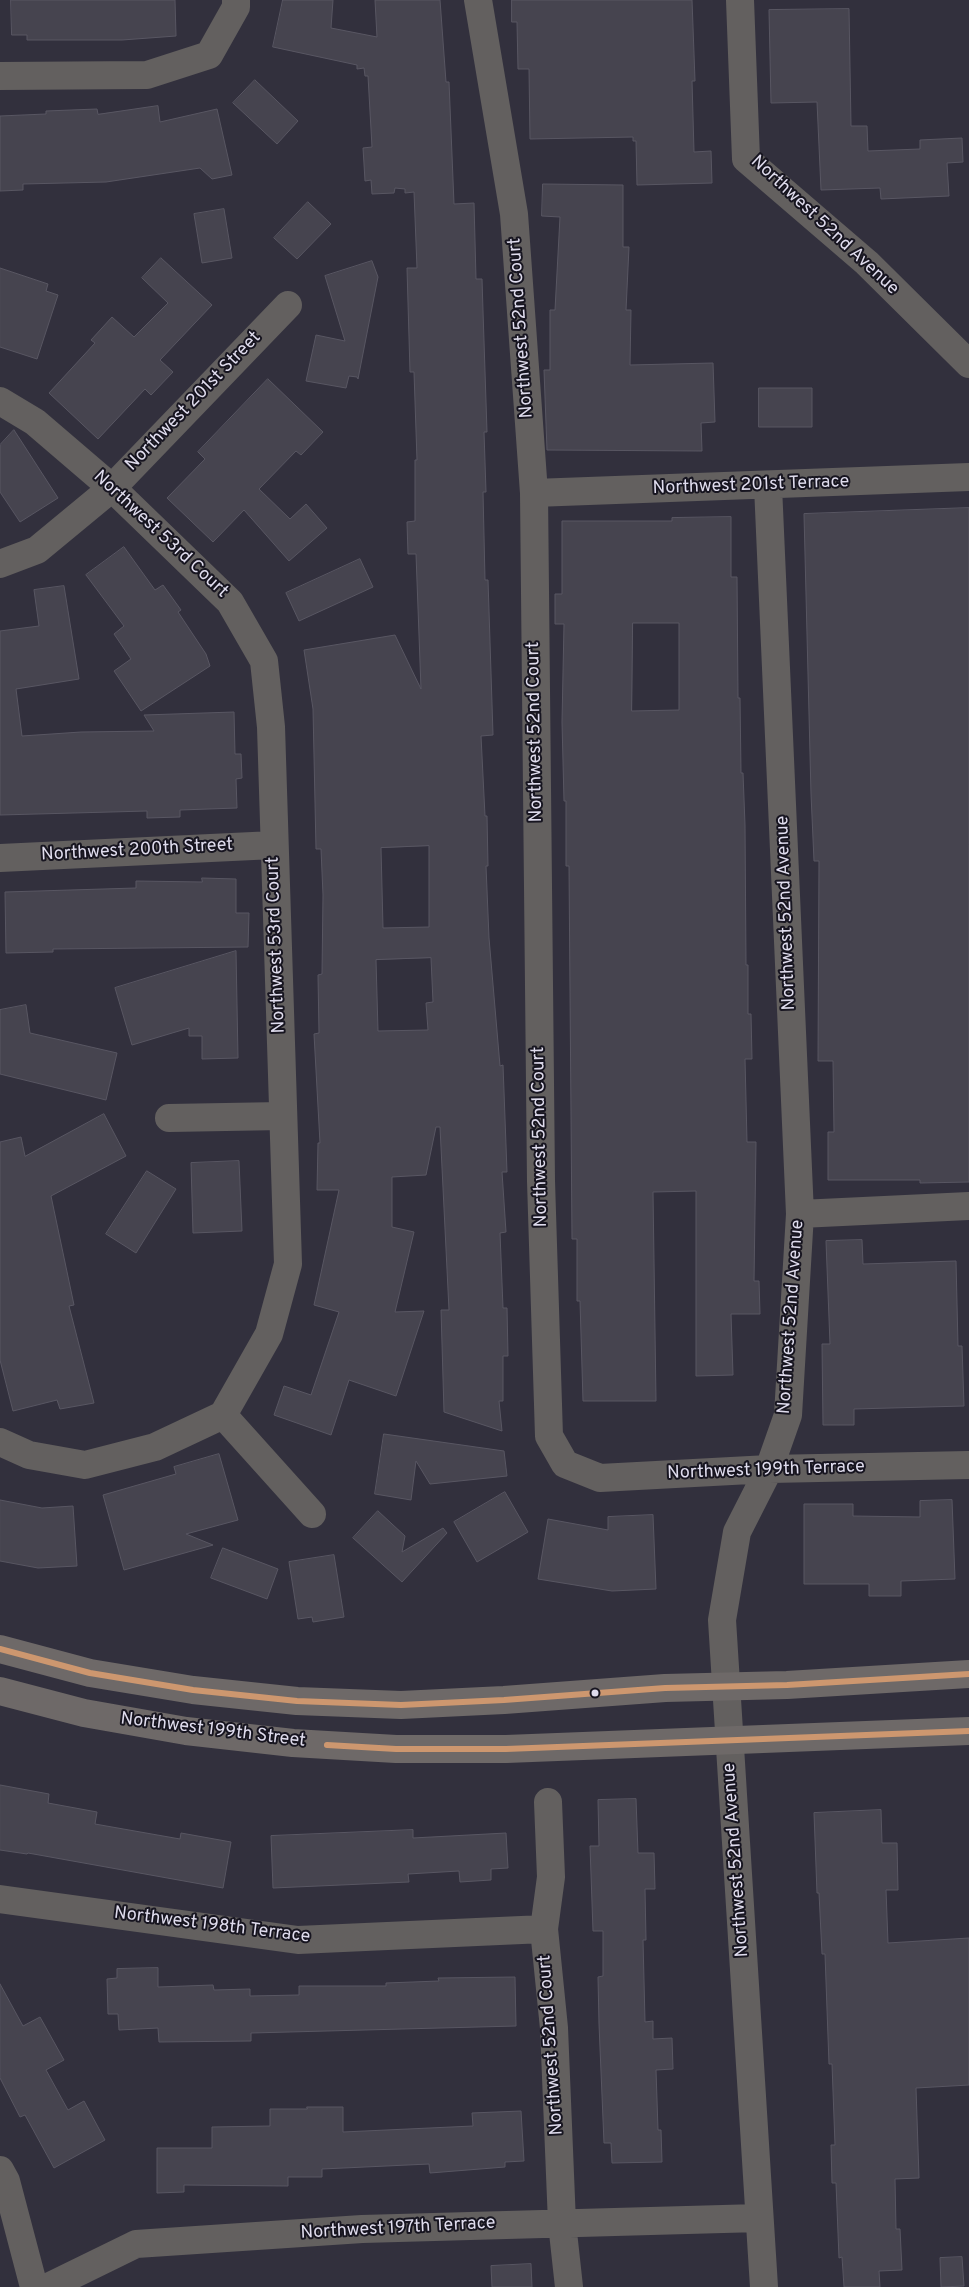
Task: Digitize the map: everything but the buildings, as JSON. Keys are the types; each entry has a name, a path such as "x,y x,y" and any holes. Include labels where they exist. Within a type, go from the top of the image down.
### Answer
{"main road":[{"path":"0,1649 90,1673 193,1690 297,1701 401,1705 504,1700 665,1688 726,1687 969,1674"},
{"name":"Northwest 199th Street","path":"0,1692 84,1713 177,1730 293,1743 396,1749 506,1749 969,1731"}],"street":[{"path":"0,76 146,75 209,55 236,7 236,0"},
{"name":"Northwest 52nd Court","path":"478,0 514,214 534,493 541,1181 549,1436 565,1464"},
{"name":"Northwest 52nd Avenue","path":"740,0 746,159 868,263 969,364"},
{"name":"Northwest 201st Street","path":"0,564 37,550 112,488 288,305"},
{"name":"Northwest 53rd Court","path":"0,401 35,422 112,488 230,602 264,660 271,726 288,1264 269,1334 223,1415"},
{"name":"Northwest 201st Terrace","path":"534,493 768,486 969,477"},
{"name":"Northwest 52nd Avenue","path":"764,2287 722,1620 737,1532 769,1469 788,1415 800,1214 768,486"},
{"name":"Northwest 200th Street","path":"0,858 274,845"},
{"path":"168,1118 282,1116"},
{"path":"800,1214 969,1206"},
{"path":"0,1442 28,1455 85,1464 155,1447 223,1415 312,1514"},
{"name":"Northwest 199th Terrace","path":"565,1464 600,1478 769,1469 969,1465"},
{"name":"Northwest 52nd Court","path":"548,1802 551,1877 544,1929 554,2028 562,2223 569,2287"},
{"name":"Northwest 198th Terrace","path":"0,1899 298,1940 544,1929"},
{"path":"0,2170 6,2180 34,2287"},
{"name":"Northwest 197th Terrace","path":"48,2287 136,2244 362,2229 759,2218"}],"transit line":[{"path":"0,1649 90,1673 193,1690 297,1701 401,1705 504,1700 665,1688 787,1685 969,1674"},
{"path":"327,1745 396,1749 506,1749 969,1731"}]}
